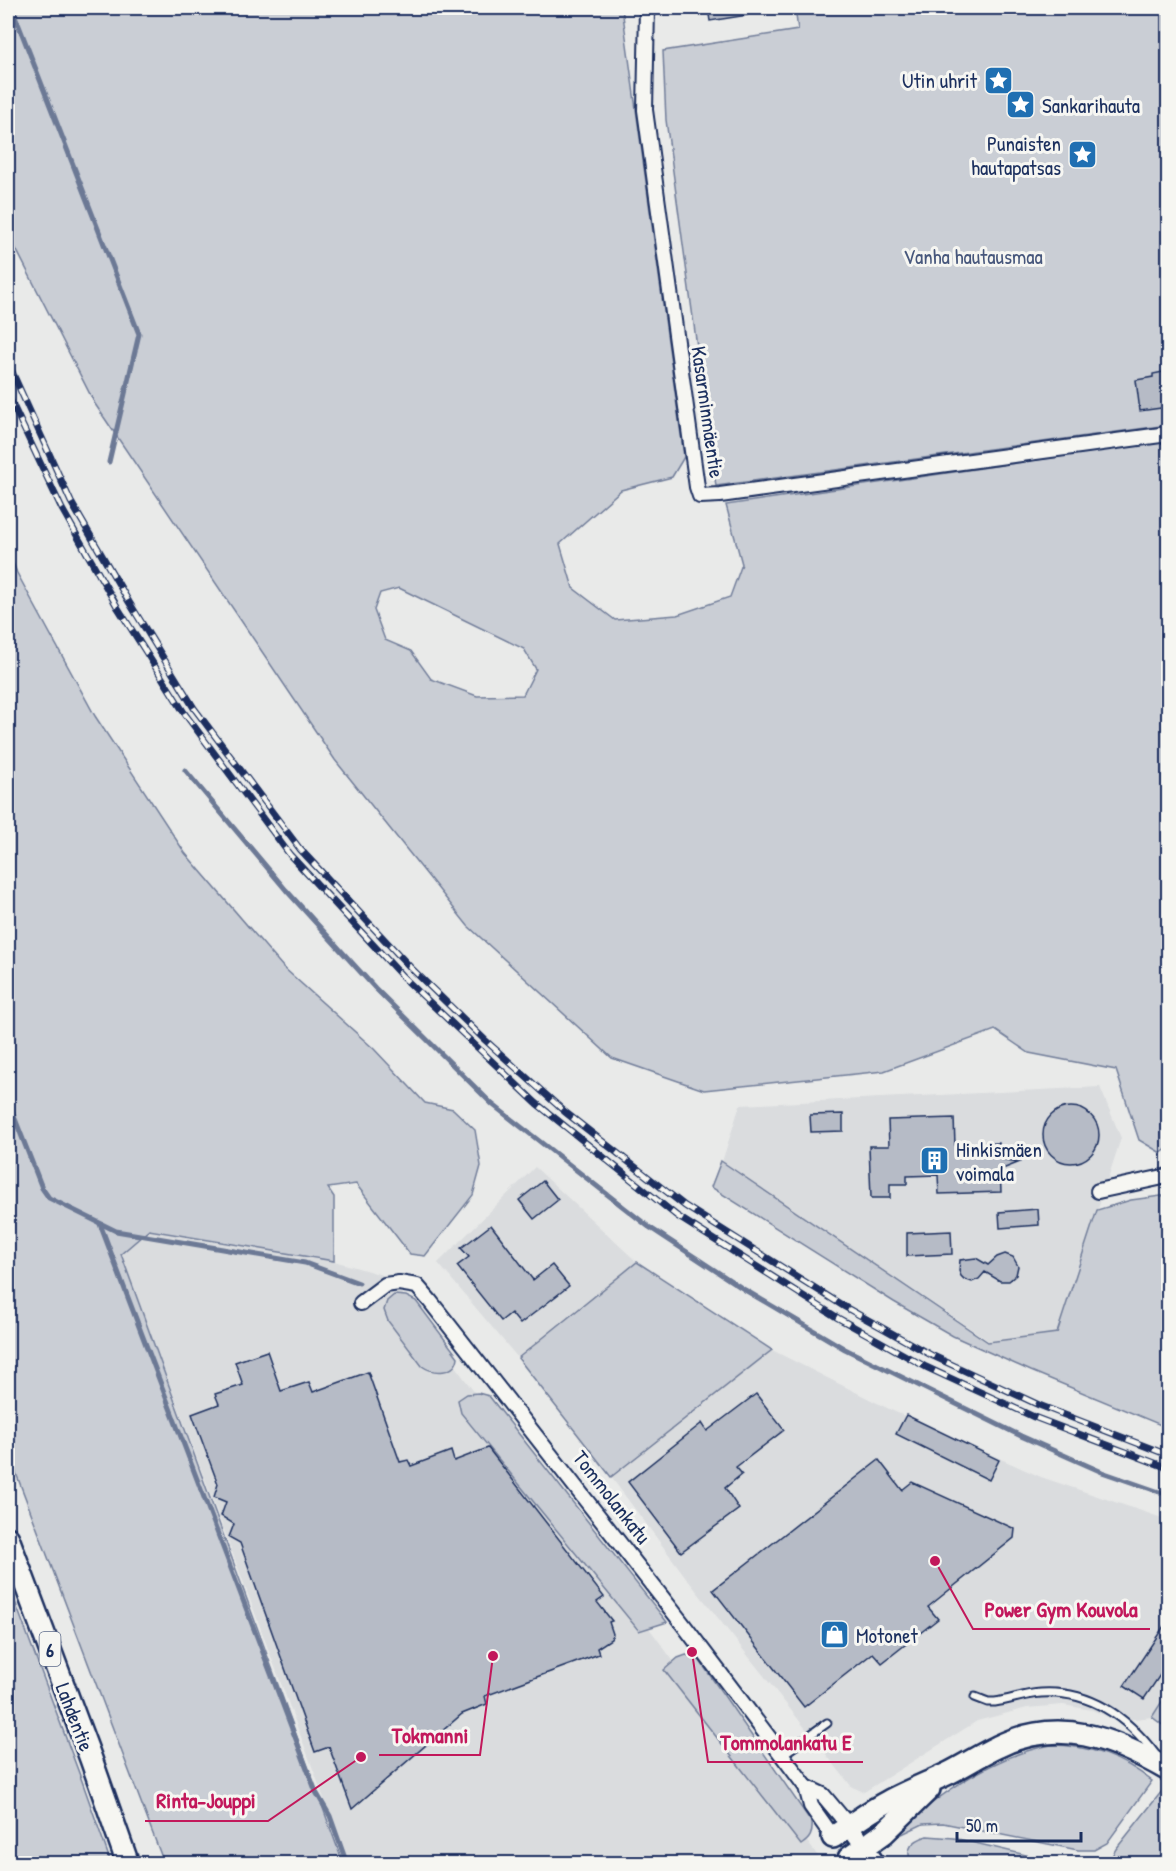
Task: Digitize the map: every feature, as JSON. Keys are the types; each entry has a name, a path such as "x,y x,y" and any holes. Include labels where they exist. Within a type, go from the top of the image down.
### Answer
{"main road":[{"name":"Lahdentie","path":"8,1538 92,1759 128,1863"},
{"path":"841,1831 889,1801 951,1772 997,1746 1018,1738 1048,1732 1071,1732 1102,1738 1168,1770"},
{"path":"861,1858 928,1789 951,1772"}],"street":[{"name":"Kasarminmäentie","path":"646,8 645,110 700,496 1168,434"},
{"path":"1098,1191 1168,1176"},
{"name":"Tommolankatu","path":"361,1303 386,1285 399,1283 417,1286 641,1570 782,1755 806,1787 811,1806 841,1831"},
{"name":"Tommolankatu","path":"806,1787 824,1795 841,1831 861,1858"}],"lane":[{"path":"975,1697 995,1702 1042,1693 1060,1694 1098,1704 1116,1713 1133,1729 1168,1770"},
{"path":"782,1755 827,1723"}],"shaded area":[{"path":"1100,1087 1121,1138 1058,1333 989,1341 722,1162 740,1105"},
{"path":"535,1167 637,1262 518,1358 438,1263"},
{"path":"148,1230 334,1261 389,1277 823,1863 348,1863 121,1254"},
{"path":"772,1350 891,1410 1041,1477 1168,1520 1168,1692 1152,1717 1118,1721 1092,1710 1063,1705 1027,1708 977,1721 864,1792 852,1787 691,1584 611,1477"}],"green space":[{"path":"8,8 622,8 684,457 672,477 621,490 560,544 573,588 615,620 677,615 730,597 742,564 726,505 1168,441 1168,1148 1161,1153 1139,1140 1116,1070 1029,1053 995,1030 884,1071 704,1090 612,1058 468,926 335,760 95,404 8,233","holes":["399,588 524,649 536,669 523,695 477,696 431,679 411,651 385,640 374,610 380,593"]},
{"name":"Vanha hautausmaa","path":"795,8 1168,8 1168,425 716,486 666,120 663,51 798,30"},
{"path":"8,550 17,573 95,716 185,853 283,967 374,1049 425,1103 453,1109 475,1130 481,1166 473,1195 425,1256 410,1254 356,1184 328,1188 334,1197 334,1261 149,1230 121,1254 343,1863 164,1863 8,1452"},
{"path":"721,1161 988,1342 1057,1333 1097,1210 1131,1200 1168,1195 1168,1428 953,1336 894,1302 711,1187"},
{"path":"637,1262 772,1350 611,1477 518,1358"},
{"path":"394,1295 406,1296 416,1301 458,1357 453,1367 449,1370 438,1371 422,1366 388,1321 384,1310 387,1301"},
{"path":"478,1393 489,1396 667,1622 639,1631 461,1413 458,1400 467,1394"},
{"path":"8,1583 82,1781 111,1863 8,1863"},
{"path":"686,1655 698,1658 812,1823 810,1836 801,1845 664,1670 678,1658"},
{"path":"1168,1692 1168,1729 1152,1717"},
{"path":"1051,1745 1078,1747 1104,1754 1152,1781 1107,1843 1094,1850 1078,1850 943,1823 923,1824 898,1836 897,1833 914,1818 968,1778 1008,1758"},
{"path":"1162,1791 1168,1795 1168,1863 1108,1863 1116,1849"},
{"path":"927,1836 954,1838 1060,1863 911,1863 909,1849 917,1840"}],"building":[{"path":"708,8 747,8 747,15 710,21"},
{"path":"1168,371 1168,407 1140,411 1136,380"},
{"path":"1071,1107 1082,1109 1091,1115 1097,1124 1099,1135 1097,1146 1091,1155 1082,1161 1071,1163 1060,1161 1051,1155 1045,1146 1043,1135 1045,1124 1051,1115 1060,1109"},
{"path":"843,1114 843,1131 811,1132 810,1115"},
{"name":"Hinkismäen voimala","path":"954,1118 955,1145 999,1143 1000,1159 1020,1162 1000,1170 1001,1192 939,1194 938,1175 907,1176 907,1184 890,1184 890,1198 871,1198 869,1146 889,1146 888,1120"},
{"path":"543,1181 558,1200 534,1219 519,1200"},
{"path":"1038,1209 1039,1225 1000,1228 999,1212"},
{"path":"491,1225 533,1280 552,1265 569,1286 520,1324 511,1313 501,1321 457,1266 469,1257 461,1248"},
{"path":"951,1231 952,1254 907,1256 907,1233"},
{"path":"1005,1254 1013,1257 1018,1266 1016,1275 1009,1281 1000,1281 985,1272 979,1279 972,1282 961,1276 960,1260 976,1258 988,1265 997,1257"},
{"path":"267,1351 281,1391 309,1382 313,1392 368,1372 400,1462 408,1460 411,1466 451,1451 454,1461 488,1448 604,1597 597,1602 612,1621 609,1622 613,1634 611,1639 597,1648 599,1654 485,1696 487,1704 462,1714 352,1809 329,1747 315,1752 240,1543 229,1537 234,1524 221,1516 226,1502 214,1497 218,1484 192,1414 219,1404 215,1394 243,1385 235,1362"},
{"path":"756,1394 784,1430 736,1467 742,1474 725,1488 739,1509 681,1552 628,1482 702,1423 707,1431"},
{"path":"906,1415 999,1460 989,1480 896,1434"},
{"path":"879,1460 902,1490 912,1482 1015,1529 1014,1538 928,1607 938,1619 882,1663 873,1653 804,1707 713,1590"},
{"path":"1168,1620 1168,1663 1144,1699 1124,1686"}],"waterway":[{"path":"12,8 139,334 109,462"},
{"path":"185,770 286,890 375,988 492,1104 649,1227 745,1290 845,1349 1021,1436 1102,1472 1168,1495"},
{"path":"8,1101 42,1188 49,1198 116,1231 305,1263 359,1283"},
{"path":"100,1224 316,1792 330,1816 347,1864"}],"railway":[{"path":"8,363 71,502 194,708 300,849 410,967 485,1040 565,1112 685,1206 845,1307 931,1355 1039,1405 1168,1455"},
{"path":"8,395 62,509 118,608 185,714 290,855 402,976 536,1103 677,1216 838,1318 926,1367 1034,1417 1168,1468"}],"place":[{"name":"Utin uhrit","path":"998,80"},
{"name":"Sankarihauta","path":"1021,105"},
{"name":"Punaisten hautapatsas","path":"1082,155"},
{"name":"Hinkismäen voimala","path":"935,1161"},
{"name":"Power Gym Kouvola","path":"935,1561"},
{"name":"Motonet","path":"835,1635"},
{"name":"Tommolankatu E","path":"692,1652"},
{"name":"Tokmanni","path":"493,1656"},
{"name":"Rinta-Jouppi","path":"361,1757"}]}
